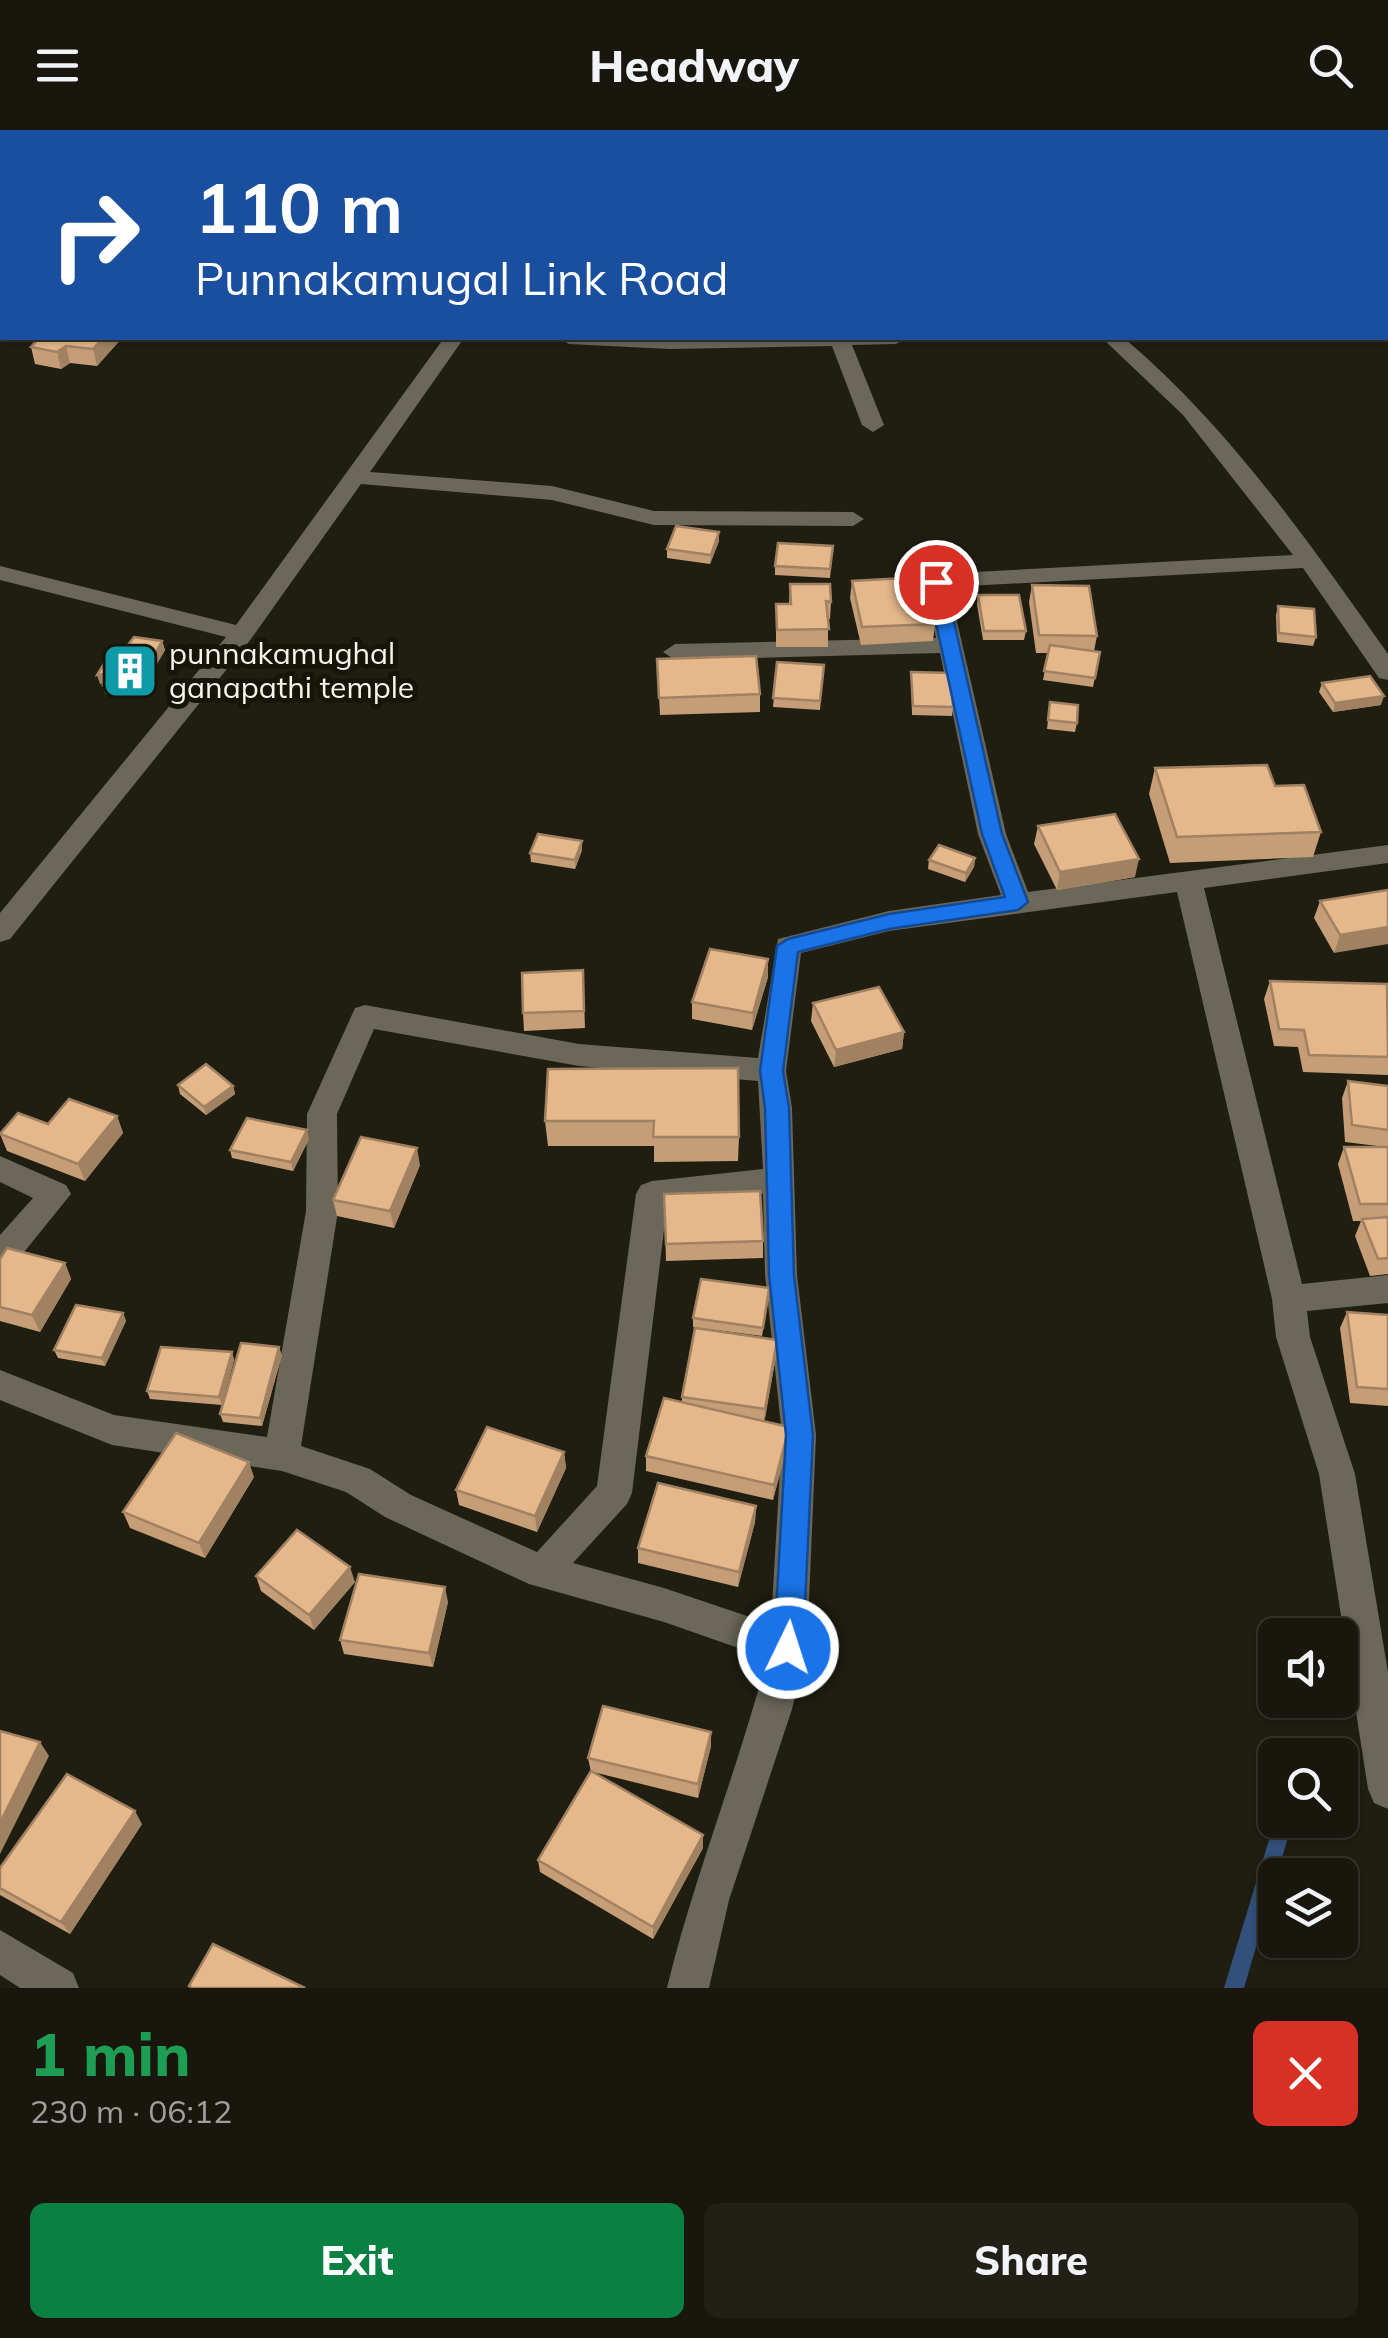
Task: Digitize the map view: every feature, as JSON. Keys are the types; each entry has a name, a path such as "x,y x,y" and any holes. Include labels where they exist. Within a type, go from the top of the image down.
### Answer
{"street":[{"path":"0,932 242,634 453,340"},
{"path":"609,340 670,343 840,340 873,425"},
{"path":"1115,340 1150,368 1179,400 1308,561 1388,672"},
{"path":"354,477 552,493 654,518 853,519"},
{"path":"1018,902 992,834 936,582 1018,574 1308,561"},
{"path":"0,573 242,634"},
{"path":"675,652 952,645"},
{"path":"688,1988 710,1900 788,1648 800,1435 781,1275 772,1071 788,946 889,921 1388,854"},
{"path":"1188,878 1289,1299 1293,1337 1337,1474 1382,1706 1388,1789"},
{"path":"282,1456 322,1211 322,1114 365,1016 579,1055 772,1071"},
{"path":"0,1168 55,1194 0,1258"},
{"path":"542,1572 614,1493 652,1194 779,1180"},
{"path":"1289,1299 1388,1289"},
{"path":"0,1384 112,1430 282,1456 357,1480 398,1506 542,1572 664,1604 788,1648"},
{"path":"0,1951 58,1988"}],"building":[{"path":"37,340 101,340 93,349 66,346 57,352 31,347"},
{"path":"676,526 719,532 711,555 667,549"},
{"path":"778,543 833,546 830,569 775,566"},
{"path":"923,577 935,624 862,627 852,581"},
{"path":"790,584 830,584 831,602 826,601 829,629 777,630 776,604 791,604"},
{"path":"1032,585 1089,586 1097,636 1039,635"},
{"path":"978,595 1019,595 1026,631 984,631"},
{"path":"1278,606 1314,609 1316,637 1279,633"},
{"name":"punnakamughal ganapathi temple","path":"134,637 162,641 146,670 136,669 127,686 103,685 109,673 97,675 111,652 120,655"},
{"path":"1050,645 1100,652 1095,678 1044,671"},
{"path":"756,656 760,694 659,698 657,659"},
{"path":"777,662 824,665 820,701 773,698"},
{"path":"911,672 951,673 953,707 913,706"},
{"path":"1370,676 1384,696 1335,703 1322,683"},
{"path":"1050,702 1078,705 1077,723 1048,720"},
{"path":"1267,765 1275,786 1304,785 1321,832 1177,837 1155,768"},
{"path":"1115,814 1139,859 1060,872 1038,826"},
{"path":"538,834 582,841 575,860 530,853"},
{"path":"939,845 975,858 966,873 929,860"},
{"path":"1388,890 1388,927 1340,935 1320,901"},
{"path":"710,949 768,959 753,1013 692,1002"},
{"path":"583,970 584,1011 523,1013 522,973"},
{"path":"1270,981 1387,984 1388,1057 1309,1055 1304,1030 1279,1029"},
{"path":"879,987 904,1032 836,1050 813,1003"},
{"path":"206,1064 233,1086 204,1107 178,1085"},
{"path":"738,1068 739,1137 653,1137 654,1121 545,1121 548,1069"},
{"path":"1348,1081 1388,1086 1388,1130 1352,1125"},
{"path":"69,1099 117,1116 78,1164 0,1134 18,1113 48,1124"},
{"path":"247,1118 307,1130 291,1162 230,1150"},
{"path":"361,1137 417,1148 390,1211 333,1200"},
{"path":"1344,1147 1388,1147 1388,1204 1360,1204"},
{"path":"760,1191 763,1241 666,1244 664,1194"},
{"path":"1388,1217 1388,1258 1378,1259 1362,1219"},
{"path":"7,1248 65,1263 32,1315 0,1307 0,1259"},
{"path":"701,1279 769,1288 763,1328 693,1318"},
{"path":"76,1305 123,1313 102,1358 54,1350"},
{"path":"1347,1312 1388,1315 1388,1389 1357,1387"},
{"path":"695,1328 777,1340 765,1409 682,1397"},
{"path":"241,1343 279,1347 260,1418 220,1414"},
{"path":"161,1347 232,1352 219,1397 147,1391"},
{"path":"664,1398 789,1427 774,1485 646,1456"},
{"path":"487,1427 564,1452 535,1516 456,1490"},
{"path":"176,1433 249,1462 199,1543 123,1512"},
{"path":"658,1483 756,1506 739,1572 638,1548"},
{"path":"297,1530 350,1567 309,1615 256,1576"},
{"path":"359,1574 445,1587 429,1653 340,1640"},
{"path":"603,1706 711,1732 698,1784 588,1758"},
{"path":"0,1731 40,1742 0,1823"},
{"path":"591,1771 703,1835 653,1927 538,1860"},
{"path":"67,1774 135,1811 61,1922 0,1888 0,1868"},
{"path":"213,1944 305,1988 189,1986"}],"waterway":[{"path":"1234,1988 1279,1838"}],"place":[{"name":"punnakamughal ganapathi temple","path":"130,671"}],"route":[{"path":"788,1648 800,1435 781,1275 777,1108 772,1071 788,946 889,921 1018,902 992,834 936,582"}]}
